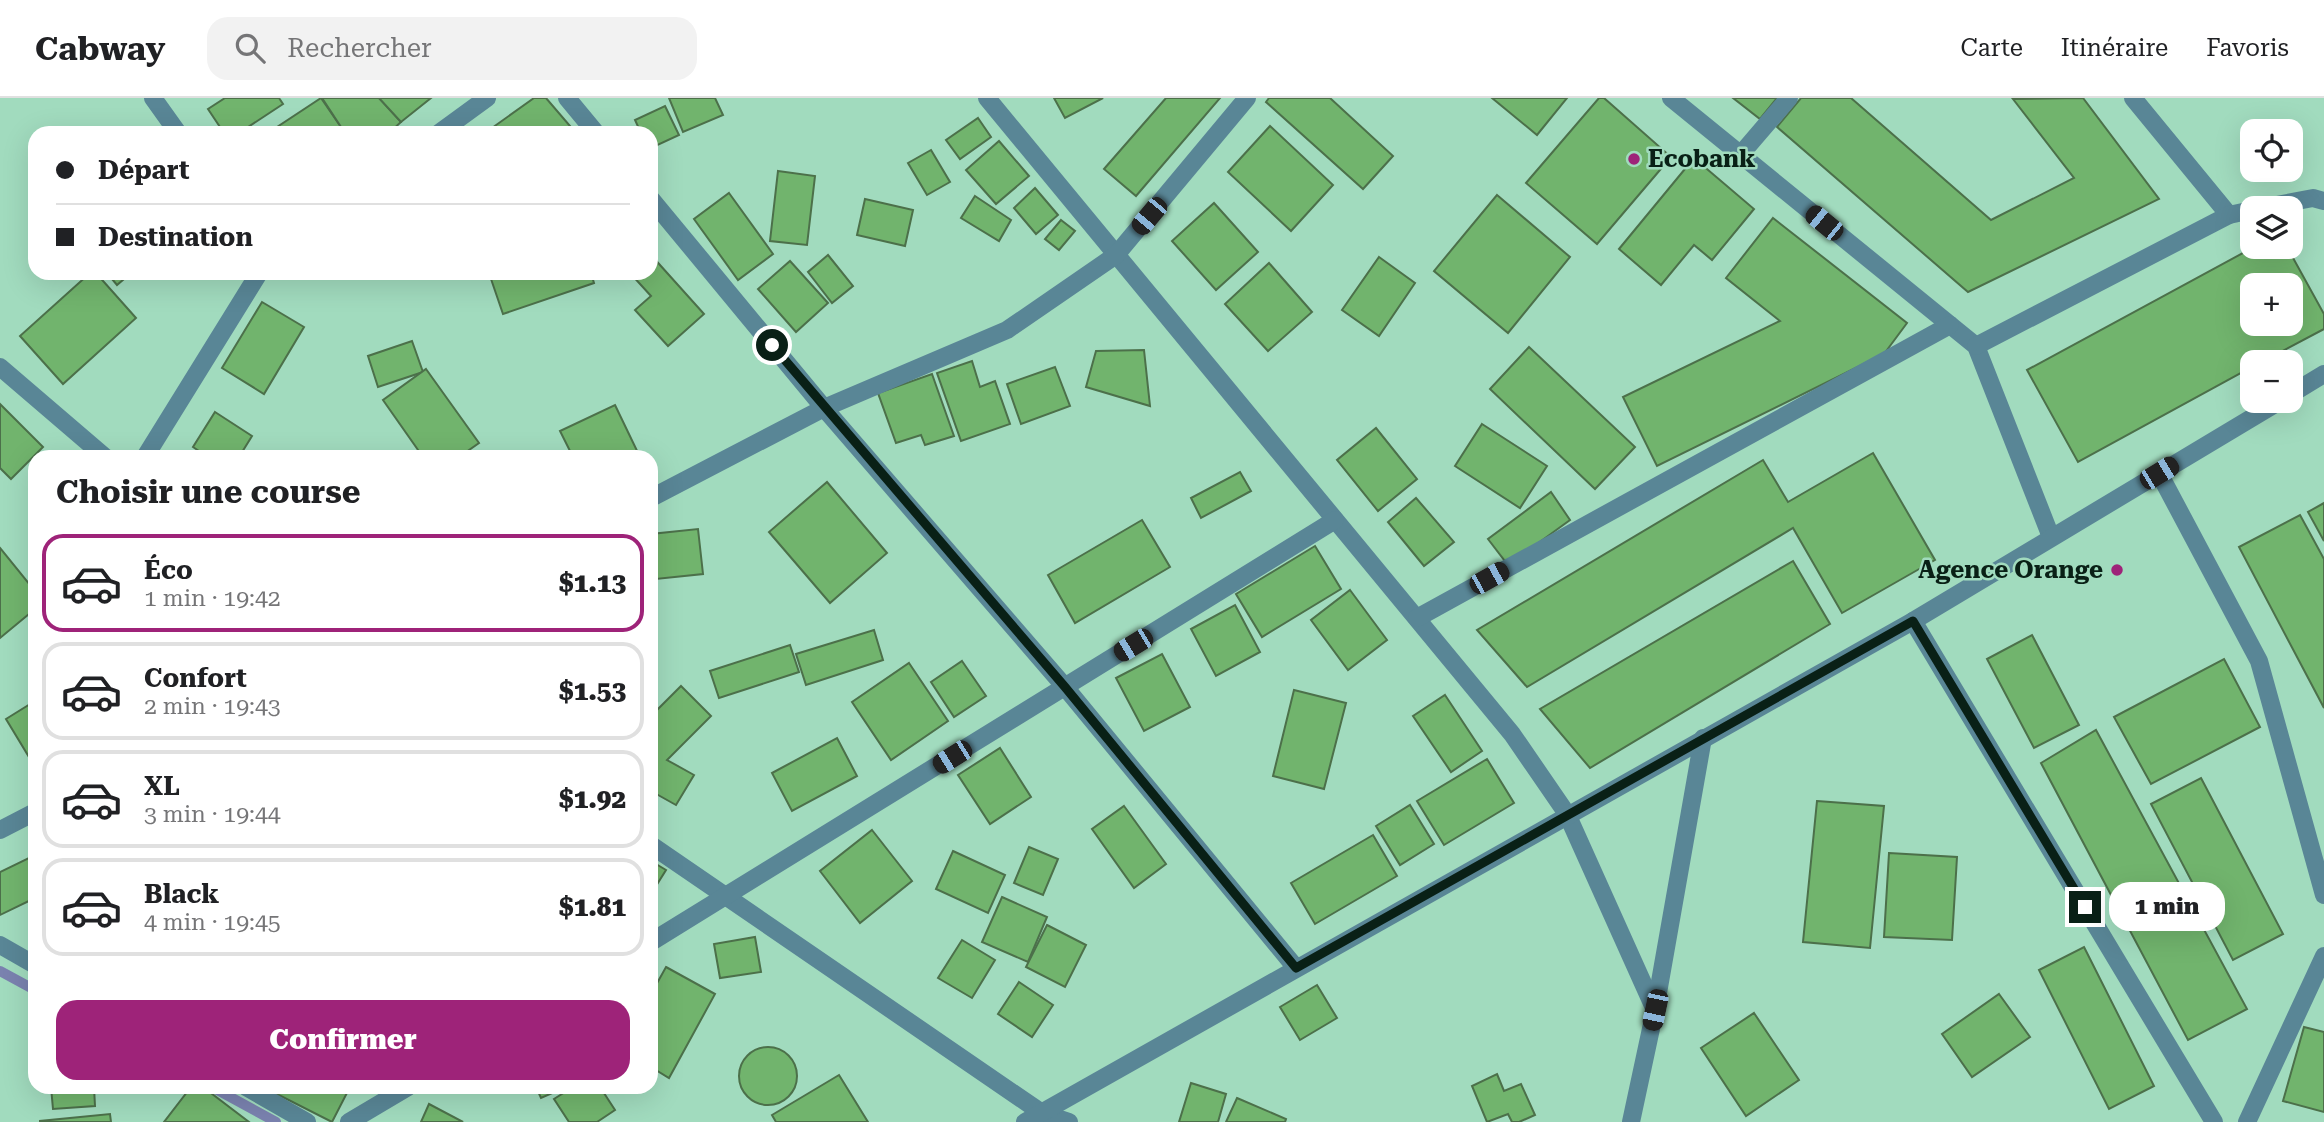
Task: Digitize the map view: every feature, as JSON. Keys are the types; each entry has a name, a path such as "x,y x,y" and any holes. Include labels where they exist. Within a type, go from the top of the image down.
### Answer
{"street":[{"path":"153,98 173,126"},
{"path":"449,126 487,98"},
{"path":"567,98 590,126"},
{"path":"986,98 1512,734 1567,814 1655,1010"},
{"path":"658,494 824,408 1007,330 1116,255 1247,98"},
{"path":"1671,98 1976,346 2051,537"},
{"path":"1741,154 1789,98"},
{"path":"2133,98 2229,215"},
{"path":"2303,200 2313,198 2324,201"},
{"path":"658,208 824,408 1065,687 1296,968"},
{"path":"1976,346 2229,215 2240,213"},
{"path":"149,450 255,280"},
{"path":"1417,618 1950,325"},
{"path":"0,367 96,450"},
{"path":"2303,387 2324,374"},
{"path":"1025,1122 1913,621 2260,413"},
{"path":"2159,473 2259,661 2324,895"},
{"path":"658,938 1335,520"},
{"path":"1913,621 2214,1122"},
{"path":"1631,1122 1655,1010 1703,738"},
{"path":"0,830 28,816"},
{"path":"658,850 1042,1112 1069,1122"},
{"path":"0,945 28,961"},
{"path":"2247,1122 2324,956"},
{"path":"258,1094 307,1122"},
{"path":"349,1122 396,1094"}],"building":[{"path":"225,98 279,98 283,104 250,126 219,126 208,109"},
{"path":"321,98 340,126 279,126"},
{"path":"322,98 379,98 401,122 397,126 340,126"},
{"path":"379,98 431,98 401,122"},
{"path":"534,98 546,98 570,126 495,126"},
{"path":"669,98 715,98 723,115 683,132"},
{"path":"1054,98 1103,98 1065,118"},
{"path":"1166,98 1220,98 1136,196 1104,169"},
{"path":"1269,98 1330,98 1393,156 1363,189 1266,102"},
{"path":"1492,98 1567,98 1537,135"},
{"path":"1599,98 1604,98 1671,157 1597,244 1526,183"},
{"path":"1733,98 1777,98 1760,119"},
{"path":"1801,98 1851,98 1991,220 2074,178 2013,99 2083,98 2159,199 1968,292 1777,127"},
{"path":"665,106 679,135 658,145 658,126 638,126 635,120"},
{"path":"978,118 991,137 960,159 946,140"},
{"path":"1270,126 1333,185 1291,231 1228,172"},
{"path":"999,141 1029,176 996,204 966,170"},
{"path":"931,150 950,182 927,195 908,163"},
{"path":"1694,158 1754,209 1712,260 1694,245 1661,285 1619,249"},
{"path":"778,171 815,176 807,245 770,241"},
{"path":"1035,188 1058,215 1036,234 1014,208"},
{"path":"729,193 773,254 738,280 694,219"},
{"path":"1497,195 1570,257 1508,333 1434,271"},
{"path":"975,196 1011,220 999,241 961,218"},
{"path":"865,199 913,210 905,246 857,235"},
{"path":"1214,203 1258,252 1216,290 1172,241"},
{"path":"1773,218 1907,323 1884,354 1657,466 1623,397 1780,321 1726,278"},
{"path":"1061,220 1075,231 1059,250 1045,239"},
{"path":"828,255 853,286 832,303 808,272"},
{"path":"2240,255 2240,259 2294,259 2301,273 2240,273 2240,336 2303,336 2303,276 2324,314 2324,329 2285,350 2240,350 2240,374 2078,462 2027,370"},
{"path":"1379,257 1415,283 1379,336 1342,310"},
{"path":"790,261 828,303 796,332 758,289"},
{"path":"658,263 704,314 668,346 635,310 651,296 636,280 658,280"},
{"path":"1269,263 1312,312 1268,351 1225,304"},
{"path":"82,280 102,280 136,318 63,384 20,336"},
{"path":"491,280 593,280 594,283 503,314"},
{"path":"262,302 304,327 264,394 222,368"},
{"path":"412,341 423,372 378,387 368,356"},
{"path":"1529,347 1635,447 1595,489 1490,389"},
{"path":"1144,350 1150,406 1086,387 1096,351"},
{"path":"972,361 980,387 995,381 1010,424 961,441 937,373"},
{"path":"1055,367 1070,406 1021,424 1007,384"},
{"path":"426,369 479,443 469,450 418,450 383,400"},
{"path":"932,374 954,436 925,445 921,435 896,443 878,393"},
{"path":"0,404 43,447 40,450 28,450 28,462 11,479 0,468"},
{"path":"615,405 637,450 570,450 560,431"},
{"path":"215,412 252,436 243,450 198,450 193,447"},
{"path":"1482,424 1547,466 1520,508 1455,466"},
{"path":"1376,428 1417,479 1378,511 1337,460"},
{"path":"1873,453 1935,560 1842,613 1793,528 1527,687 1477,630 1763,460 1788,502"},
{"path":"1240,472 1251,491 1201,518 1191,498"},
{"path":"827,482 887,553 830,603 769,532"},
{"path":"1551,492 1570,520 1508,565 1488,539"},
{"path":"1416,498 1454,542 1424,566 1388,522"},
{"path":"2324,503 2324,541 2308,512"},
{"path":"2300,515 2324,559 2324,708 2239,547"},
{"path":"1142,520 1170,567 1075,623 1048,575"},
{"path":"698,529 703,574 658,579 658,533"},
{"path":"1315,546 1341,589 1262,637 1236,594"},
{"path":"0,548 28,582 28,615 0,638"},
{"path":"1793,561 1830,624 1590,768 1540,709"},
{"path":"1350,590 1387,640 1348,670 1311,620"},
{"path":"1235,605 1260,652 1216,676 1191,629"},
{"path":"874,630 883,660 806,685 796,654"},
{"path":"2032,635 2079,725 2034,748 1987,659"},
{"path":"790,645 799,672 719,698 710,671"},
{"path":"1162,654 1190,707 1144,731 1116,678"},
{"path":"2224,659 2260,727 2151,784 2114,717"},
{"path":"962,661 986,696 954,717 931,682"},
{"path":"909,663 948,721 891,760 852,702"},
{"path":"681,686 711,716 667,760 694,775 676,805 658,795 658,709"},
{"path":"1294,690 1346,703 1324,789 1273,776"},
{"path":"1445,695 1482,751 1451,772 1413,716"},
{"path":"28,705 28,755 6,719"},
{"path":"2096,730 2247,1009 2188,1040 2041,763"},
{"path":"837,738 857,776 792,811 772,773"},
{"path":"1000,748 1031,797 990,824 958,775"},
{"path":"1487,759 1514,803 1444,845 1417,801"},
{"path":"2201,778 2283,934 2233,960 2151,804"},
{"path":"1817,801 1884,806 1870,948 1803,942"},
{"path":"1410,805 1434,844 1400,865 1376,826"},
{"path":"1124,806 1166,864 1134,888 1092,829"},
{"path":"872,830 912,881 860,923 820,871"},
{"path":"1373,835 1397,876 1315,924 1291,883"},
{"path":"1029,847 1058,859 1043,895 1014,883"},
{"path":"953,851 1005,875 988,913 936,889"},
{"path":"1889,853 1957,857 1952,940 1884,937"},
{"path":"28,858 28,901 0,915 0,872"},
{"path":"658,865 666,870 658,883"},
{"path":"1002,897 1047,917 1028,962 982,942"},
{"path":"1047,925 1086,945 1065,987 1026,967"},
{"path":"755,937 761,972 720,978 714,944"},
{"path":"962,940 995,960 972,998 938,978"},
{"path":"2084,947 2154,1086 2109,1109 2039,970"},
{"path":"666,967 715,994 669,1078 658,1071 658,981"},
{"path":"1019,982 1053,1005 1032,1037 998,1014"},
{"path":"1317,985 1337,1018 1300,1040 1280,1007"},
{"path":"1999,994 2030,1037 1972,1077 1942,1034"},
{"path":"1754,1013 1799,1080 1746,1116 1701,1048"},
{"path":"2304,1027 2324,1032 2324,1112 2283,1101"},
{"path":"762,1047 774,1047 789,1055 797,1070 797,1082 789,1097 774,1105 762,1105 747,1097 739,1082 739,1070 747,1055"},
{"path":"1497,1074 1504,1091 1521,1084 1535,1115 1512,1122 1508,1114 1487,1122 1472,1086"},
{"path":"839,1075 868,1122 776,1122 772,1115"},
{"path":"1191,1083 1226,1094 1218,1122 1179,1122"},
{"path":"52,1094 94,1094 95,1106 53,1109"},
{"path":"186,1094 212,1094 249,1122 164,1122"},
{"path":"277,1094 346,1094 332,1122"},
{"path":"562,1094 605,1094 615,1110 597,1122 569,1122 554,1099"},
{"path":"1237,1098 1286,1119 1285,1122 1226,1122"},
{"path":"429,1104 463,1122 421,1122"},
{"path":"110,1114 111,1122 40,1122 40,1121"}],"waterway":[{"path":"0,971 28,986"},
{"path":"225,1094 276,1122"}],"place":[{"name":"Ecobank","path":"1634,159"},
{"name":"Agence Orange","path":"2117,570"}],"route":[{"path":"772,345 1065,687 1296,968 1913,621 2085,907"}]}
